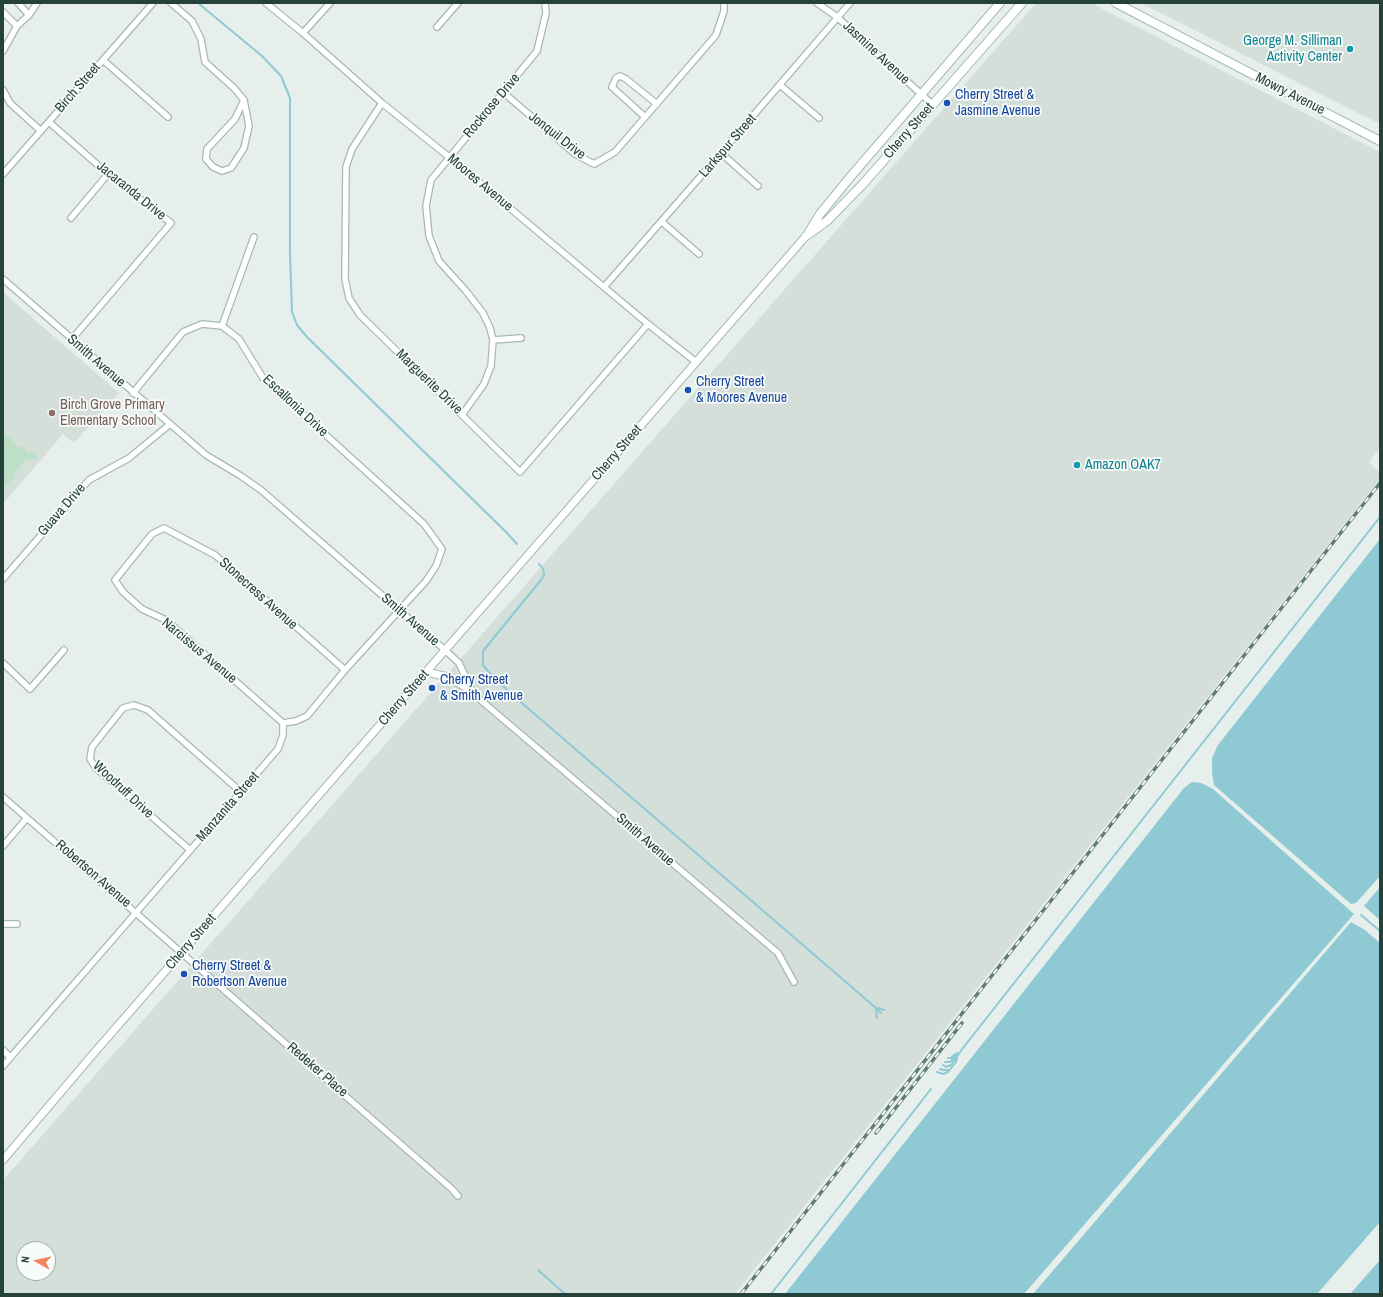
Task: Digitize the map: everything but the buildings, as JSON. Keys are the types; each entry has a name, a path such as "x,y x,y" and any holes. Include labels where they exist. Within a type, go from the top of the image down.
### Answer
{"main road":[{"name":"Cherry Street","path":"806,236 820,214 1000,3"},
{"name":"Cherry Street","path":"806,236 827,221 842,206 1022,3"},
{"name":"Mowry Avenue","path":"1116,3 1380,141"}],"street":[{"path":"18,3 29,15"},
{"path":"3,51 17,26 29,15 37,3"},
{"name":"Birch Street","path":"3,174 153,3"},
{"path":"170,3 192,21 201,39 205,62 234,88 244,100 249,126 244,148 231,168 222,171 213,167 206,158 207,149 235,120 244,100"},
{"name":"Moores Avenue","path":"266,3 303,33 382,103 450,157 648,324 696,362"},
{"path":"303,33 330,3"},
{"path":"438,27 458,3"},
{"name":"Rockrose Drive","path":"462,415 484,384 491,366 493,340 490,328 483,313 466,291 439,262 429,236 426,206 431,180 537,51 546,13 545,3"},
{"name":"Jonquil Drive","path":"504,93 575,154 594,164 615,152 716,35 724,11 724,3"},
{"name":"Jasmine Avenue","path":"817,3 837,17 932,104"},
{"name":"Larkspur Street","path":"604,287 721,154 850,3"},
{"path":"3,12 17,26"},
{"path":"103,60 168,117"},
{"path":"645,117 612,87 616,78 620,76 626,79 657,104"},
{"path":"780,85 819,118"},
{"path":"3,90 10,103 40,131"},
{"name":"Marguerite Drive","path":"382,103 352,149 346,167 345,279 349,298 360,315 520,472 648,324"},
{"name":"Jacaranda Drive","path":"49,122 108,174 171,223 72,339"},
{"path":"721,154 758,186"},
{"path":"71,218 108,174"},
{"path":"662,222 699,254"},
{"name":"Cherry Street","path":"3,1160 94,1053 806,236"},
{"path":"133,393 183,332 202,324 222,326 254,237"},
{"name":"Smith Avenue","path":"3,279 206,455 261,490 400,610 459,663 472,692 778,953 794,982"},
{"name":"Escallonia Drive","path":"222,326 239,339 263,378 424,524 442,549 436,566 426,581 400,610"},
{"path":"493,340 521,338"},
{"name":"Guava Drive","path":"3,578 89,480 129,458 170,424"},
{"name":"Stonecress Avenue","path":"164,528 216,555 345,670"},
{"name":"Narcissus Avenue","path":"164,528 152,534 115,580 123,592 142,609 166,620 283,723"},
{"path":"283,723 296,721 307,716 345,670 400,610"},
{"path":"3,663 30,689 64,650"},
{"path":"426,672 448,677 472,692"},
{"name":"Woodruff Drive","path":"190,850 96,768 90,759 92,747 123,708 134,706 148,710 241,792"},
{"name":"Manzanita Street","path":"3,1066 278,749 282,735 283,723"},
{"name":"Robertson Avenue","path":"3,797 182,952"},
{"path":"3,846 27,818"},
{"path":"3,924 17,924"},
{"name":"Redeker Place","path":"182,952 452,1189 458,1196"},
{"path":"3,1050 10,1057"}],"shaded area":[{"path":"1036,3 1091,3 1380,152 1380,448 1369,462 1380,473 1380,479 735,1294 3,1294 3,1180"},
{"path":"1141,3 1380,3 1380,124"},
{"name":"Birch Grove Primary Elementary School","path":"3,292 119,393 74,443 63,434 3,504"}],"green space":[{"path":"5,433 20,448 22,446 29,453 32,451 38,456 35,459 25,460 14,474 15,476 3,489 3,435"}],"water":[{"path":"1380,539 1380,876 1356,903 1351,904 1214,785 1212,758 1218,745"},
{"path":"1192,782 1201,783 1213,789 1354,914 1024,1294 785,1294 1184,788"},
{"path":"1380,887 1380,920 1364,906"},
{"path":"1351,922 1365,930 1380,943 1380,1222 1317,1294 1033,1294"},
{"path":"1380,1260 1380,1294 1350,1294"}],"waterway":[{"path":"198,3 262,56 281,76 290,98 290,253 292,312 297,325 307,337 517,544"},
{"path":"943,1065 946,1067 951,1065 1380,517"},
{"path":"539,564 543,569 544,575 483,651 483,665 493,677 516,698 881,1013"},
{"path":"1361,915 1380,931"},
{"path":"878,1008 884,1010"},
{"path":"876,1009 877,1018"},
{"path":"948,1058 951,1058 958,1053"},
{"path":"945,1062 950,1062 957,1055"},
{"path":"937,1072 943,1074 948,1072 956,1062 957,1058"},
{"path":"940,1069 950,1070"},
{"path":"771,1294 931,1089"},
{"path":"538,1270 565,1294"}],"railway":[{"path":"741,1294 1380,483"},
{"path":"876,1133 962,1023"}],"place":[{"name":"George M. Silliman Activity Center","path":"1350,49"},
{"name":"Cherry Street & Jasmine Avenue","path":"947,103"},
{"name":"Cherry Street & Moores Avenue","path":"688,390"},
{"name":"Birch Grove Primary Elementary School","path":"52,413"},
{"name":"Amazon OAK7","path":"1077,465"},
{"name":"Cherry Street & Smith Avenue","path":"432,688"},
{"name":"Cherry Street & Robertson Avenue","path":"184,974"}]}
